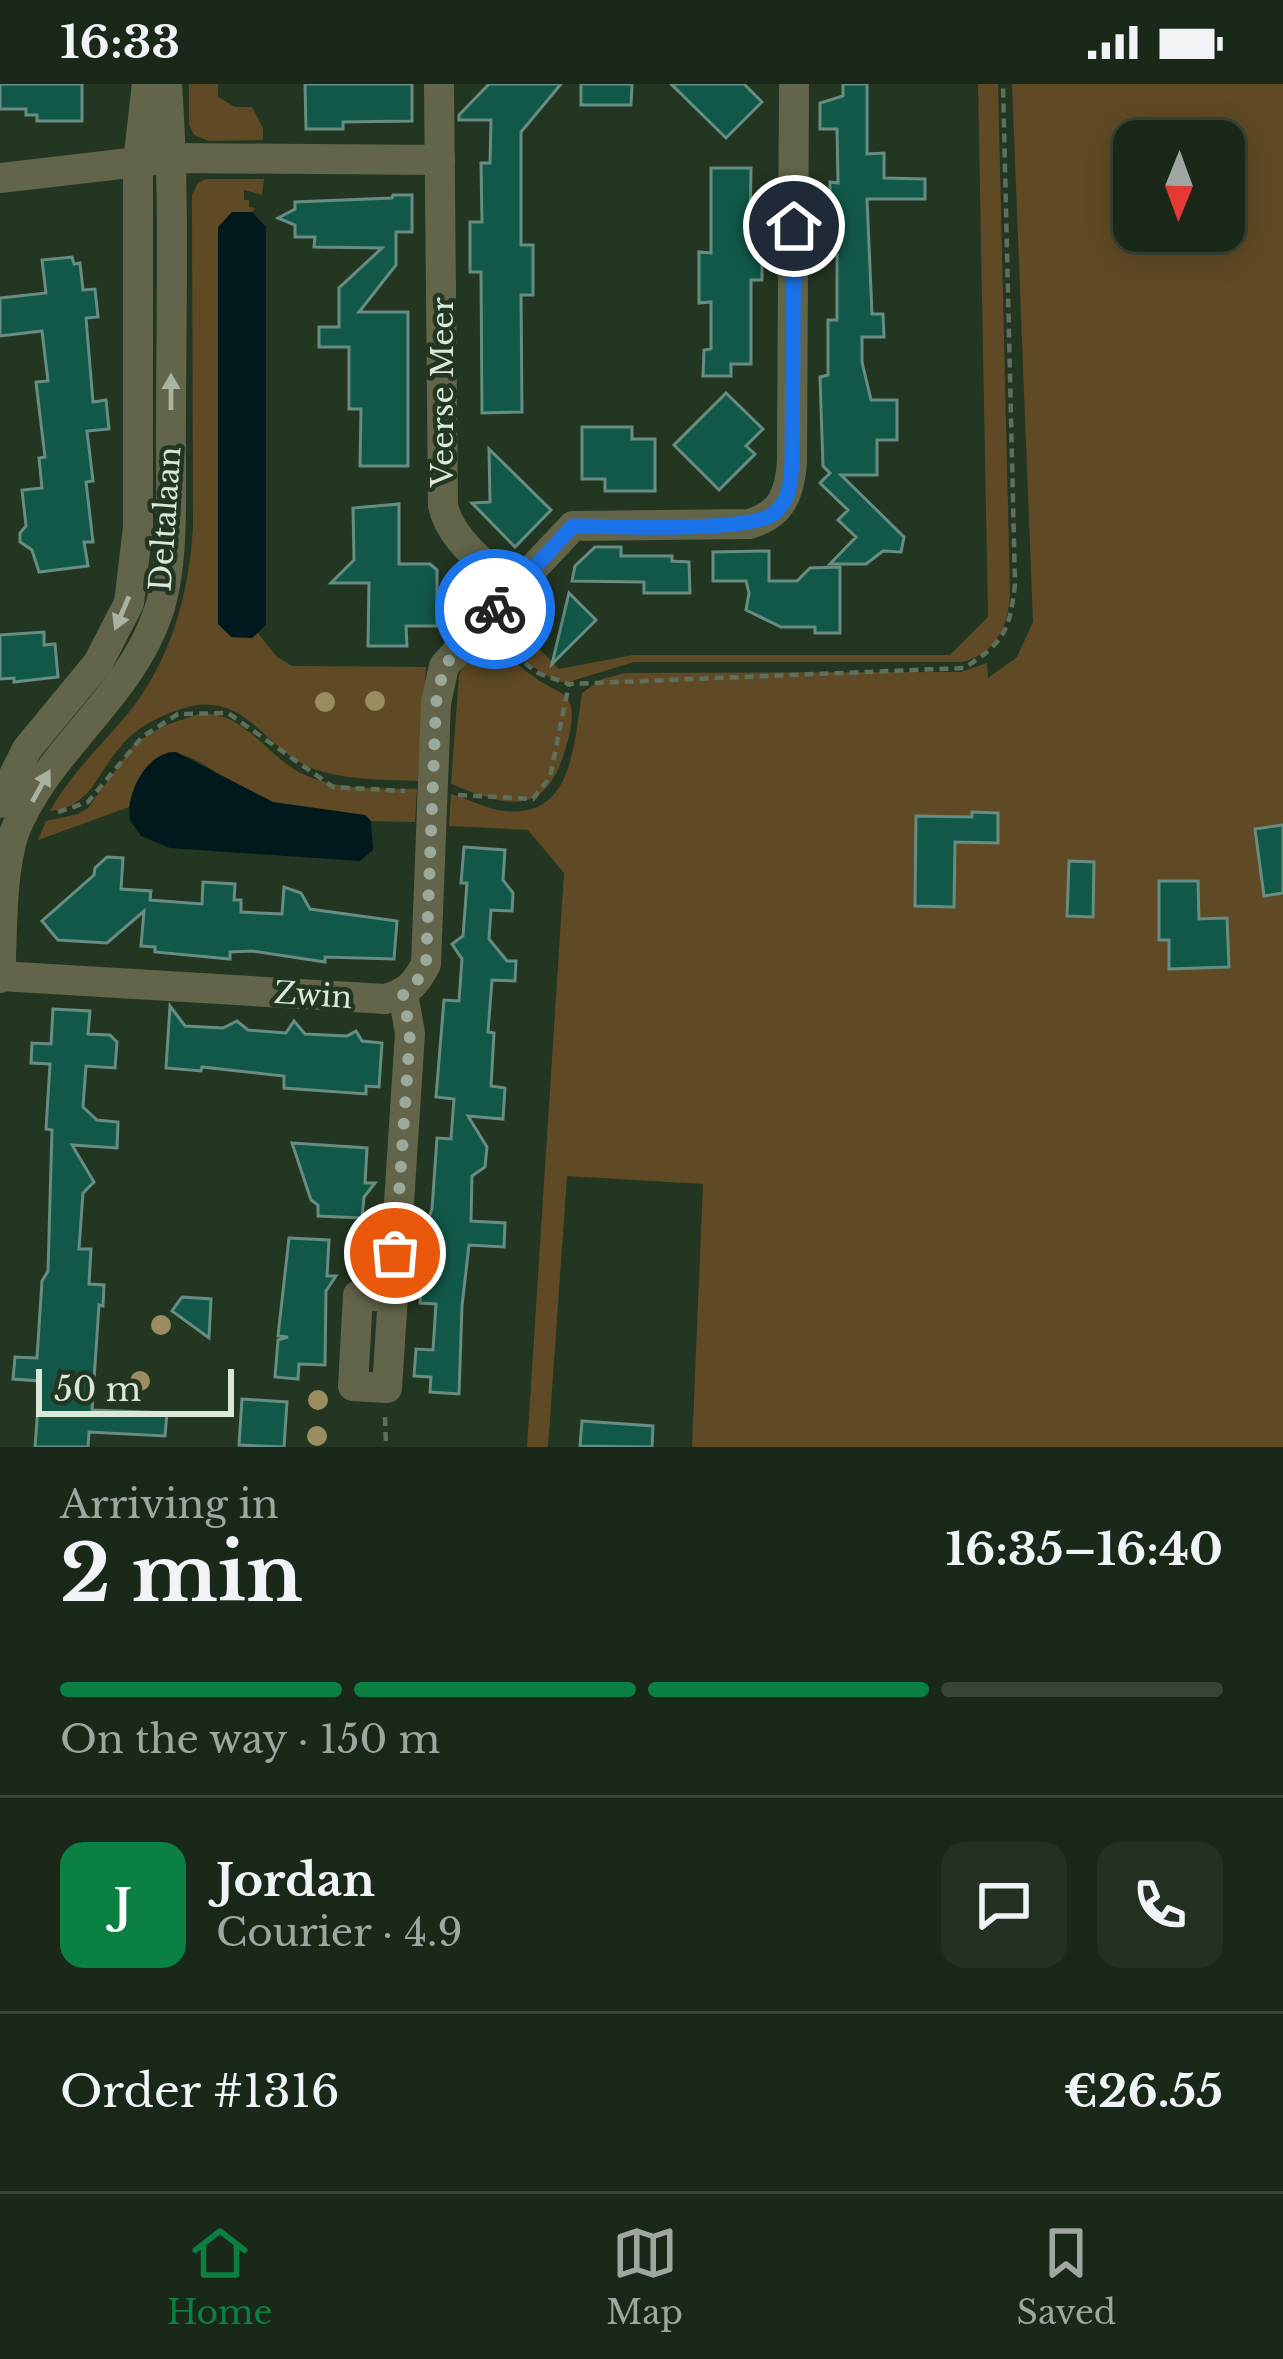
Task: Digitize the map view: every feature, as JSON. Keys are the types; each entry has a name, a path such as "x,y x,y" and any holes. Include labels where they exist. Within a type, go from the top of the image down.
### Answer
{"street":[{"name":"Deltalaan","path":"0,977 3,891 14,835 12,809 27,748 98,663 129,603 138,526 138,162 147,84"},
{"name":"Deltalaan","path":"12,809 128,678 159,611 170,531 172,158 167,84"},
{"name":"Veerse Meer","path":"439,84 442,505 455,532 512,591"},
{"path":"392,1298 410,1033 403,994 426,964 436,703 444,666 573,526 749,524 772,515 785,500 792,461 794,84"},
{"path":"0,178 172,158 440,160"},
{"name":"Zwin","path":"0,977 385,999 403,994"}],"path":[{"path":"477,627 538,674 569,684 964,668 992,650 1011,623 1015,584 1003,84"},
{"path":"12,809 56,812 88,802 142,736 178,714 228,713 333,787 533,799 550,777 569,684"}],"shaded area":[{"path":"189,84 218,84 218,97 235,107 252,107 263,128 263,140 209,141 194,135 189,125"},
{"path":"978,84 998,84 1010,594 1007,617 991,646 962,662 634,662 565,683 519,655 496,632 509,618 559,669 633,655 950,655 988,617"},
{"path":"1012,84 1283,84 1283,1447 692,1447 703,1184 567,1176 548,1447 527,1447 564,873 528,830 449,826 451,794 505,811 545,803 566,773 582,693 602,679 625,673 961,672 987,663 988,678 1017,657 1033,622"},
{"path":"206,179 264,179 262,195 244,190 244,200 255,208 252,212 234,213 231,637 252,638 258,633 277,657 292,666 426,667 418,781 322,772 294,758 241,715 211,705 192,706 135,732 84,796 50,811 141,696 165,652 182,603 193,527 192,195"},
{"path":"489,638 531,675 565,696 571,706 570,730 558,770 548,786 522,801 490,798 451,784 459,675"},
{"path":"199,714 243,727 290,766 316,779 359,788 417,789 415,822 371,821 365,815 280,804 253,795 192,758 169,752 142,774 129,807 38,840 46,821 88,808 135,743 163,726"}],"water":[{"path":"232,212 252,212 266,227 266,625 252,638 231,637 218,624 218,227"},
{"path":"176,752 273,802 365,815 371,821 373,850 360,861 170,848 141,836 130,820 135,787 147,766"}],"building":[{"path":"0,84 82,84 82,121 37,121 37,115 26,115 26,109 0,109"},
{"path":"305,84 412,84 412,121 343,122 343,129 306,129"},
{"path":"489,84 561,84 521,132 521,245 533,245 533,295 521,295 522,412 482,413 481,272 470,272 470,222 482,222 481,163 490,163 491,120 459,120 459,115"},
{"path":"581,84 632,84 631,105 581,105"},
{"path":"671,84 744,84 762,102 726,138"},
{"path":"843,84 867,84 867,154 884,153 884,178 925,179 925,199 867,199 872,314 883,314 884,337 862,337 862,362 871,400 897,400 897,440 877,440 877,475 841,475 904,537 901,552 883,551 866,564 830,564 856,537 838,520 848,510 820,483 830,473 823,466 820,377 828,375 828,320 837,320 837,255 825,255 825,223 830,223 830,182 838,183 837,129 820,129 820,103 843,96"},
{"path":"711,168 751,168 750,229 762,229 762,280 751,280 751,364 731,364 731,376 703,376 704,350 711,349 711,302 699,303 699,252 711,253"},
{"path":"412,195 412,232 396,232 396,265 359,312 408,312 408,466 360,466 361,409 349,409 349,347 319,347 319,327 339,327 339,288 382,248 314,247 315,237 295,237 295,225 278,218 295,209 295,202"},
{"path":"72,257 74,264 80,263 83,290 95,289 98,317 86,318 93,402 106,400 109,429 87,431 93,481 86,482 93,542 84,542 88,566 39,572 32,550 20,542 20,533 26,526 22,490 42,488 39,458 45,457 36,382 48,381 42,331 0,336 0,298 46,293 42,260"},
{"path":"726,393 763,429 746,446 755,454 719,490 674,445"},
{"path":"582,427 632,427 632,439 655,439 655,491 605,491 605,479 582,479"},
{"path":"489,449 551,510 515,547 472,503 490,502"},
{"path":"399,504 399,564 430,564 437,570 437,626 406,626 407,646 368,646 369,583 331,583 354,560 353,508"},
{"path":"595,547 621,547 621,556 672,556 672,561 689,562 690,593 644,593 644,582 572,581 575,566"},
{"path":"769,551 769,581 797,581 810,568 840,567 840,633 781,627 746,610 746,581 713,581 713,552"},
{"path":"569,593 596,620 552,664"},
{"path":"44,632 44,645 55,644 58,677 0,679 0,635"},
{"path":"972,812 998,813 998,843 955,842 954,907 915,906 916,816 972,817"},
{"path":"1283,825 1283,893 1264,896 1255,829"},
{"path":"464,847 505,850 503,880 513,893 512,911 491,910 489,939 507,961 516,961 515,981 492,980 491,1086 505,1088 503,1119 468,1116 487,1147 485,1167 472,1176 471,1221 505,1223 504,1247 469,1245 459,1394 430,1392 431,1377 414,1376 416,1349 433,1350 436,1304 420,1303 437,1138 451,1139 454,1099 436,1097 444,1000 459,1001 462,959 452,944 463,936"},
{"path":"107,857 123,858 121,889 151,891 150,900 202,904 203,882 235,884 234,900 241,900 241,912 282,914 284,887 301,893 310,909 397,921 394,959 325,957 325,962 253,951 230,952 230,959 155,952 155,947 141,946 144,911 107,943 58,940 42,921 94,875"},
{"path":"1069,861 1094,862 1093,917 1067,916"},
{"path":"1159,881 1198,881 1199,919 1227,918 1229,967 1169,969 1169,940 1159,940"},
{"path":"170,1006 185,1026 223,1028 237,1021 248,1030 286,1033 294,1021 305,1034 347,1036 356,1031 362,1041 382,1043 379,1087 366,1086 366,1094 284,1088 284,1076 166,1068"},
{"path":"53,1009 90,1011 88,1034 110,1035 117,1042 115,1068 86,1066 83,1107 97,1120 118,1122 117,1148 72,1145 94,1182 83,1193 79,1249 91,1249 89,1284 104,1285 92,1410 167,1413 165,1436 89,1432 88,1447 35,1447 40,1381 13,1379 15,1357 37,1358 42,1281 48,1271 50,1064 31,1063 32,1043 51,1044"},
{"path":"292,1143 367,1148 365,1183 375,1183 364,1197 362,1218 318,1216 318,1205 311,1200"},
{"path":"289,1238 329,1240 327,1276 336,1276 326,1291 325,1365 299,1364 298,1379 275,1377 278,1340 288,1337 278,1336"},
{"path":"182,1297 211,1299 209,1338 172,1311"},
{"path":"242,1399 287,1402 284,1447 239,1445"},
{"path":"582,1421 653,1426 652,1447 580,1446"}],"way so far":[{"path":"395,1253 410,1033 403,994 426,964 436,703 444,666 495,609"}],"route":[{"path":"495,609 573,526 749,524 780,508 792,461 794,226"}]}
